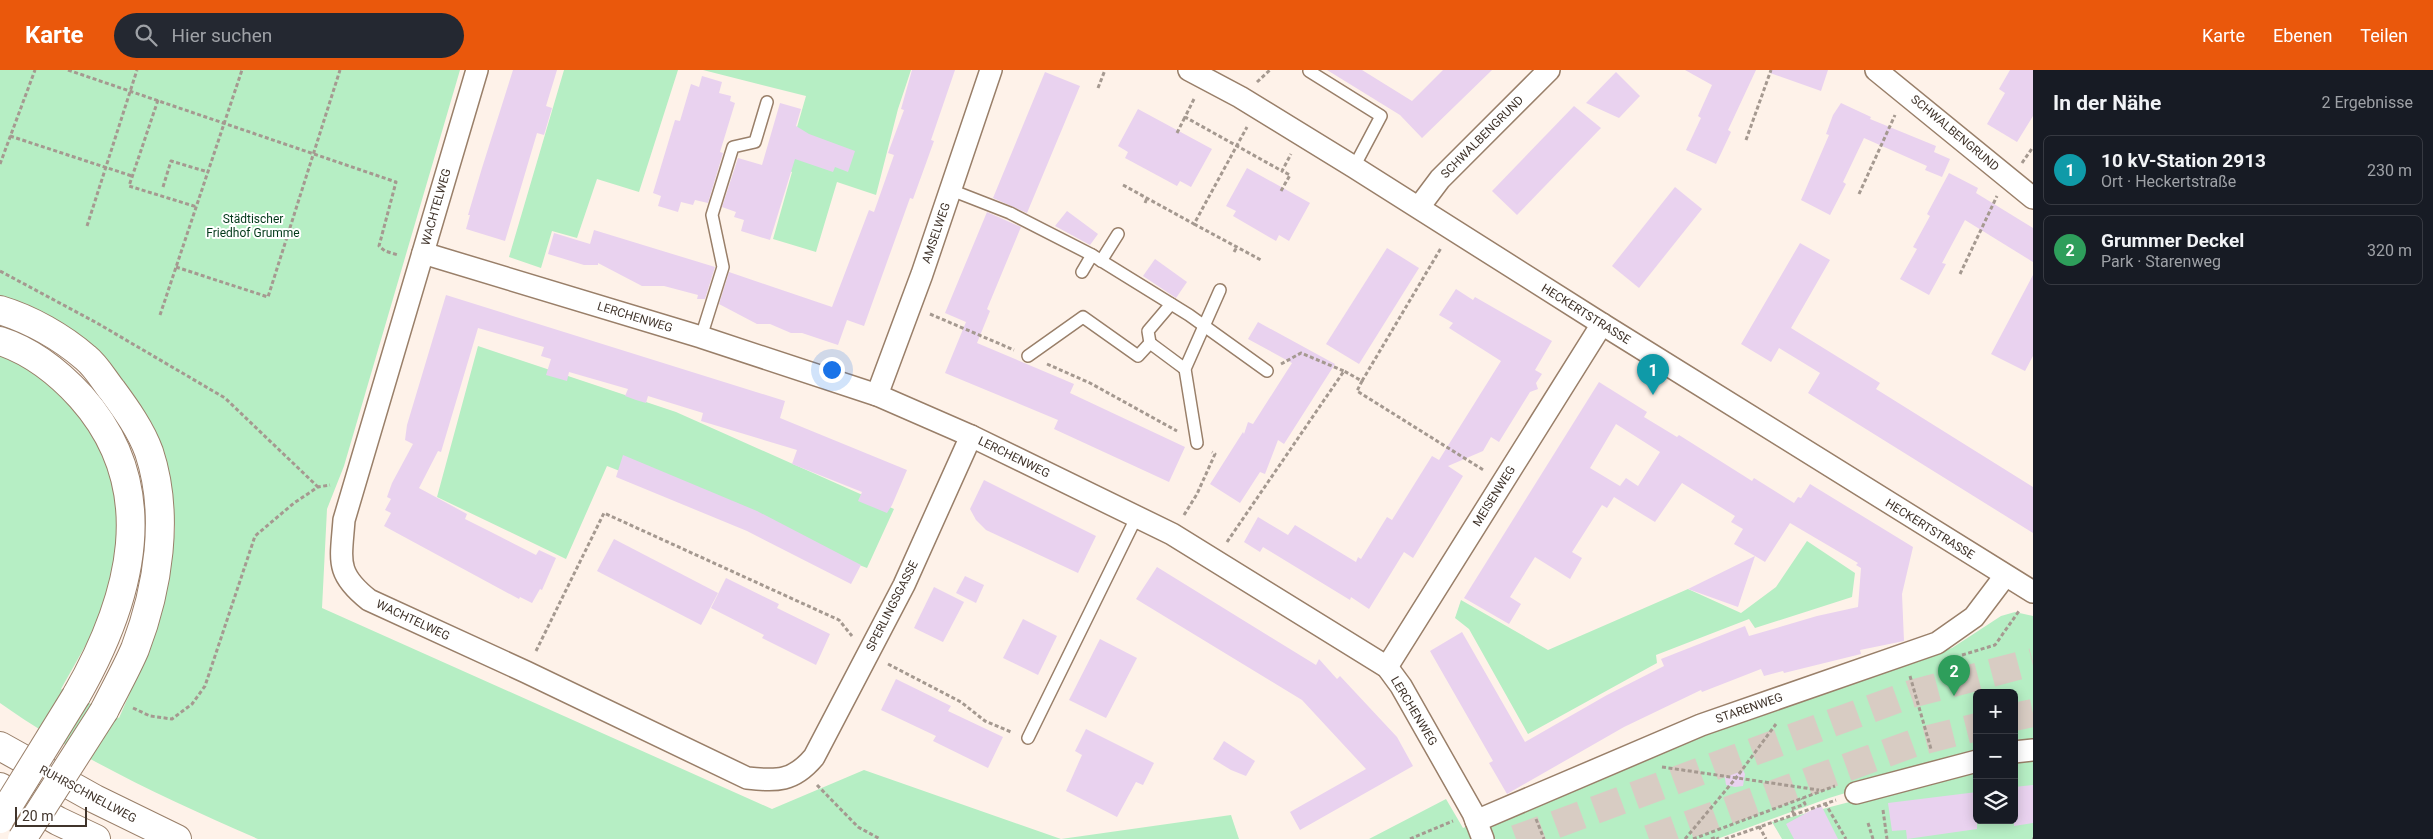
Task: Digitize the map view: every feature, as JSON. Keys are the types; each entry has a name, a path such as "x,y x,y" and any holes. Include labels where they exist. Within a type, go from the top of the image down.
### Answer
{"highway":[{"path":"0,310 56,335 87,358 131,417 149,452 158,492 160,533 152,594 115,707 22,839"},
{"path":"0,341 24,352 68,382 92,410 115,445 126,481 131,520 126,577 105,641 76,696 0,819"},
{"name":"RUHRSCHNELLWEG","path":"0,746 95,799 177,839"},
{"path":"0,787 58,821 96,839"}],"street":[{"name":"WACHTELWEG","path":"476,70 344,520 343,571 352,587 369,600 526,672 747,778 774,781 803,770"},
{"name":"AMSELWEG","path":"877,395 951,190 991,70"},
{"name":"SCHWALBENGRUND","path":"1419,207 1440,180 1549,70"},
{"name":"SCHWALBENGRUND","path":"1876,70 2033,198"},
{"name":"HECKERTSTRASSE","path":"1197,74 1258,108 1419,207 1452,230 2033,592"},
{"name":"LERCHENWEG","path":"422,257 700,337 877,395 971,436 1172,534 1387,667 1401,686 1477,824"},
{"name":"MEISENWEG","path":"1387,667 1602,324"},
{"name":"SPERLINGSGASSE","path":"803,770 814,757 904,584 971,436"},
{"name":"STARENWEG","path":"1477,824 1701,725 1937,643 1974,617 2005,576"},
{"path":"2018,752 2033,750"},
{"path":"1856,793 1973,762"}],"lane":[{"path":"1309,71 1381,116 1354,167"},
{"path":"700,337 723,267 712,215 733,147 755,142 767,102"},
{"path":"951,190 1010,213 1096,258 1203,325 1266,371"},
{"path":"1082,272 1118,234"},
{"path":"1197,443 1185,369 1220,290"},
{"path":"1171,304 1148,330 1150,343 1185,369"},
{"path":"1028,356 1083,317 1138,356 1150,343"},
{"path":"1028,738 1138,516"}],"path":[{"path":"0,164 35,70"},
{"path":"68,70 316,153 396,182 379,246 386,251 422,257"},
{"path":"87,226 137,70"},
{"path":"160,315 242,70"},
{"path":"176,267 268,297 316,153 340,70"},
{"path":"1098,88 1105,70"},
{"path":"1746,140 1771,70"},
{"path":"1177,133 1185,117 1197,74"},
{"path":"1859,194 1905,92"},
{"path":"158,100 129,186 197,207"},
{"path":"1194,224 1258,108"},
{"path":"1185,117 1290,175 1281,191"},
{"path":"1282,171 1301,134"},
{"path":"10,136 132,176"},
{"path":"163,187 171,161 208,172"},
{"path":"1960,274 2007,176"},
{"path":"1123,185 1262,260"},
{"path":"1145,203 1147,198"},
{"path":"1452,230 1357,391 1502,482"},
{"path":"1234,252 1237,246"},
{"path":"0,271 97,323 225,398 318,487"},
{"path":"909,306 1090,383 1215,454 1197,494 1172,534"},
{"path":"1266,371 1301,353 1344,371 1362,381"},
{"path":"1214,561 1344,371"},
{"path":"115,707 150,716 172,719 192,704 206,686 255,536 294,503 318,487 356,482"},
{"path":"526,672 604,513 839,620 867,653 961,702 985,721 1028,738"},
{"path":"1908,671 1933,755"},
{"path":"1685,839 1736,778 1778,723"},
{"path":"1661,767 1820,790"},
{"path":"803,770 858,827 880,839"},
{"path":"1880,787 1887,839"},
{"path":"1725,839 1856,793"},
{"path":"1794,814 1791,809 1805,804 1802,798"},
{"path":"1825,803 1846,839"},
{"path":"1868,823 1873,839"},
{"path":"1410,839 1477,824"},
{"path":"1759,826 1766,839"},
{"path":"1711,839 1716,837 1718,839"}],"green space":[{"name":"Städtischer Friedhof Grumme","path":"0,70 460,70 344,466 327,509 322,608 772,809 864,770 1061,839 258,839 125,777 61,742 0,703 0,354 31,369 63,395 90,429 107,458 117,492 118,553 102,616 61,689 119,718 152,642 170,573 175,528 170,491 146,415 115,371 82,338 55,319 0,298"},
{"path":"564,70 678,70 639,192 597,179 577,238 552,231 541,268 509,257"},
{"path":"703,70 911,70 898,109 876,195 837,182 816,252 773,239 792,172 785,169 806,96"},
{"path":"478,346 676,412 894,509 867,568 607,466 566,559 437,497"},
{"path":"1807,541 1855,573 1852,597 1755,628 1749,619 1656,655 1657,663 1528,734 1469,629 1455,618 1461,600 1548,650 1688,589 1741,613 1776,587"},
{"path":"2015,612 2033,616 2033,740 2018,743 2018,689 1973,689 1973,754 1829,798 1717,839 1369,839 1446,799 1463,828 1628,762 1818,693 1952,648 2001,616"},
{"path":"2033,759 2033,839 1782,839 1772,822 1973,770 1973,824 2018,824 2018,761"},
{"path":"1231,815 1239,839 1061,839"}],"building":[{"path":"513,70 557,70 546,106 552,108 544,135 537,133 505,241 466,229 470,215 468,215"},
{"path":"912,70 955,70 931,140 934,141 913,199 910,198 864,326 847,320 838,345 802,333 791,333 770,324 757,324 719,304 729,272 832,307 869,210 874,212 894,155 888,153 904,110 901,109"},
{"path":"1327,70 1362,70 1412,101 1443,70 1492,70 1422,138 1400,115"},
{"path":"1685,70 1756,70 1728,130 1731,132 1716,164 1686,150 1701,118 1698,116 1712,85"},
{"path":"1770,70 1828,70 1821,91 1770,73"},
{"path":"2010,70 2033,70 2033,116 2017,142 1987,124 2005,93 1999,89"},
{"path":"1045,72 1080,86 1027,213 993,198"},
{"path":"1616,72 1640,96 1619,118 1586,103"},
{"path":"702,76 722,82 719,93 731,96 730,101 735,103 720,152 723,153 708,203 695,200 693,205 681,202 678,212 658,206 661,196 653,193 675,120 680,121 691,84 699,87"},
{"path":"780,103 801,109 796,126 809,134 855,151 848,172 835,167 833,172 795,159 770,240 741,231 744,220 734,217 736,212 722,207 738,158 762,165"},
{"path":"1841,103 1871,117 1870,119 1936,146 1934,152 1950,159 1942,177 1925,170 1927,166 1864,138 1843,182 1846,184 1830,215 1801,200 1829,135 1826,134 1833,115"},
{"path":"1574,106 1601,128 1517,215 1492,191"},
{"path":"1138,109 1212,149 1191,187 1180,181 1177,186 1125,158 1128,152 1118,146"},
{"path":"1247,168 1310,203 1289,241 1279,235 1276,241 1233,216 1236,211 1226,206"},
{"path":"1949,173 1978,188 1976,193 2033,228 2033,262 1965,220 1942,263 1946,264 1929,295 1900,279 1917,249 1913,247 1930,216 1927,214"},
{"path":"1675,187 1702,209 1639,288 1612,266"},
{"path":"1067,211 1098,234 1090,245 1055,226"},
{"path":"987,212 1021,227 987,309 990,311 977,343 1074,384 1070,393 1185,447 1169,482 1054,429 1058,420 945,373 966,322 945,313"},
{"path":"594,230 715,267 705,299 697,299 698,295 664,286 642,286 598,263 598,265 584,265 548,254 554,233 590,244"},
{"path":"1800,243 1830,260 1791,328 1880,383 1876,389 2033,487 2033,533 1808,393 1820,373 1779,348 1771,362 1741,344"},
{"path":"1387,248 1419,268 1359,364 1326,344"},
{"path":"1155,259 1187,282 1176,298 1143,276"},
{"path":"2033,275 2033,356 2025,371 1991,354"},
{"path":"1456,289 1473,300 1475,297 1552,341 1535,370 1542,374 1536,383 1538,389 1530,392 1499,442 1491,437 1483,451 1448,466 1463,476 1413,558 1404,552 1369,609 1351,597 1350,600 1263,547 1260,552 1244,542 1258,517 1288,535 1295,525 1356,562 1358,557 1361,559 1387,517 1392,520 1432,456 1439,460 1501,361 1449,328 1453,323 1439,315"},
{"path":"446,295 785,401 780,418 907,470 887,513 858,501 862,492 792,464 797,450 701,421 703,413 648,396 646,403 636,400 625,396 628,389 569,372 567,381 546,375 551,359 541,356 544,347 478,328 441,452 438,451 419,488 467,514 465,519 536,555 539,550 556,558 542,590 540,589 532,603 520,597 519,599 384,526 391,513 385,510 391,499 387,497 392,483 413,444 405,440 407,425"},
{"path":"1258,322 1335,364 1284,444 1278,440 1265,474 1260,472 1240,503 1210,484 1243,432 1244,434 1248,422 1253,424 1292,363 1248,339"},
{"path":"1599,382 1647,412 1644,417 1677,437 1679,435 1752,481 1754,478 1794,503 1798,497 1801,498 1810,484 1913,547 1902,594 1904,641 1860,650 1861,654 1784,673 1783,671 1764,676 1761,669 1702,692 1701,690 1624,727 1507,794 1489,763 1493,761 1430,651 1462,632 1525,742 1607,695 1664,666 1661,659 1745,626 1749,636 1817,616 1858,607 1861,568 1856,565 1858,563 1790,523 1765,562 1734,544 1743,529 1731,522 1735,516 1682,483 1655,522 1614,497 1607,508 1602,505 1572,552 1582,558 1570,579 1535,557 1510,597 1521,604 1509,624 1464,598","holes":["1616,424 1660,452 1638,486 1626,478 1620,486 1590,468"]},
{"path":"623,455 757,511 861,565 851,584 747,531 616,477"},
{"path":"984,480 1096,536 1078,573 986,530 976,520 970,509"},
{"path":"614,539 718,593 701,625 597,571"},
{"path":"1755,556 1738,607 1688,589"},
{"path":"1157,567 1316,665 1319,659 1337,679 1340,676 1397,737 1413,766 1300,830 1290,812 1366,769 1302,700 1136,599"},
{"path":"965,576 984,585 976,603 956,593"},
{"path":"726,578 779,604 777,608 830,634 816,665 762,638 764,635 711,608"},
{"path":"934,587 964,602 943,642 914,628"},
{"path":"1023,619 1057,636 1038,675 1003,658"},
{"path":"1100,639 1137,658 1106,718 1069,700"},
{"path":"896,679 951,706 948,711 1003,737 988,768 933,741 936,736 881,710"},
{"path":"1086,729 1154,763 1143,785 1136,782 1117,817 1066,791 1082,755 1075,751"},
{"path":"1224,741 1255,761 1246,776 1231,770 1213,759"},
{"path":"1736,766 1743,770 1745,774 1743,786 1726,785 1724,772 1729,767"},
{"path":"2033,785 2033,823 2014,826 2014,824 2018,824 2018,787"},
{"path":"1973,792 1973,824 1977,824 1977,829 1907,839 1906,830 1892,831 1888,803"},
{"path":"1821,805 1838,839 1794,839 1786,824"}],"tunnel":[{"path":"1516,839 1911,694 2033,662"},
{"path":"2018,716 2033,713"},
{"path":"1649,839 1917,742 1973,728"}],"place":[{"name":"10 kV-Station 2913","path":"1653,395"},
{"name":"Grummer Deckel","path":"1954,696"}]}
